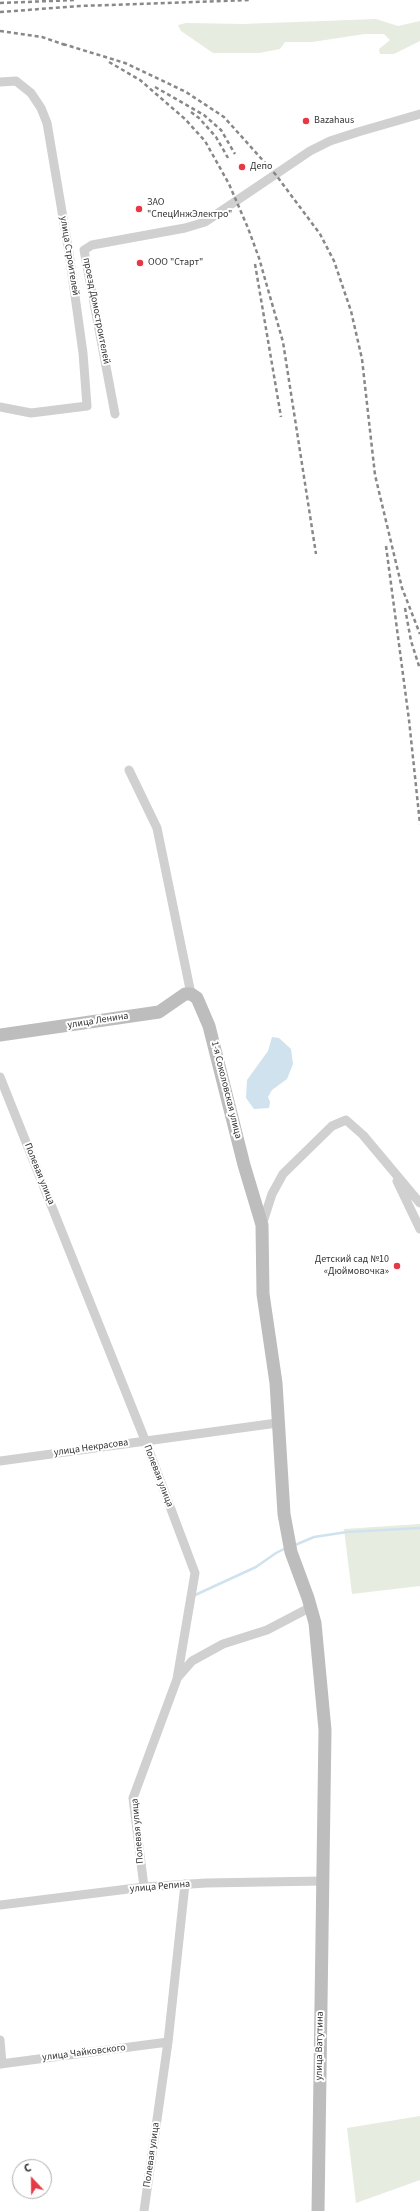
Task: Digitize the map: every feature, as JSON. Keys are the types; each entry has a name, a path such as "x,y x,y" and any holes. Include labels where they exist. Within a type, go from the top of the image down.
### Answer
{"street":[{"name":"улица Строителей","path":"0,82 16,81 31,93 41,108 48,123 69,253 83,353 87,406 31,413 0,408"},
{"name":"проезд Домостроителей","path":"115,414 84,250 92,244 185,228 205,222 310,151 330,141 420,114"},
{"name":"1-я Соколовская улица","path":"128,770 157,828 191,994 197,998 209,1026 244,1165 262,1225 263,1294 276,1383 277,1423 283,1506 290,1548 311,1607"},
{"name":"улица Ленина","path":"0,1035 159,1012 173,1004 181,995 191,994"},
{"name":"Полевая улица","path":"0,1077 145,1440 195,1573 177,1678 133,1798 137,1888"},
{"path":"262,1225 272,1194 283,1174 332,1126 346,1120 363,1135 390,1165 420,1204"},
{"path":"390,1165 420,1229"},
{"name":"улица Некрасова","path":"0,1461 277,1423"},
{"path":"177,1678 192,1660 223,1644 267,1630 311,1607"},
{"name":"улица Ватутина","path":"311,1607 315,1623 325,1730 318,2211"},
{"name":"улица Репина","path":"0,1905 137,1888 186,1884 322,1881"},
{"name":"Полевая улица","path":"144,2211 168,2042 186,1884"},
{"path":"0,2040 1,2064"},
{"name":"улица Чайковского","path":"1,2064 168,2042"}],"shaded area":[{"path":"376,19 398,26 420,21 420,41 394,54 380,54 379,49 390,40 384,34 365,34 312,42 285,42 280,49 259,53 213,53 181,31 178,25 186,23 243,24"},
{"path":"420,1524 420,1586 352,1594 344,1529"},
{"path":"420,2116 420,2180 356,2203 347,2128"}],"water":[{"path":"272,1037 279,1038 291,1049 293,1064 287,1079 272,1090 268,1097 270,1102 269,1108 254,1109 246,1098 247,1080 268,1051"}],"waterway":[{"path":"295,1545 314,1537 347,1532 420,1528"},
{"path":"193,1596 256,1567 286,1548"}],"railway":[{"path":"0,3 76,0"},
{"path":"0,12 80,6 251,0"},
{"path":"0,31 42,37 68,46"},
{"path":"63,44 125,63 186,92 224,117 276,175 320,234 334,261 351,311 362,359 375,475 402,588 420,634"},
{"path":"109,62 140,80 185,119 205,141 229,184 248,228 259,258 283,342 316,554"},
{"path":"155,87 204,115 221,130 235,154"},
{"path":"191,112 199,118 216,137 228,158"},
{"path":"255,264 281,417"},
{"path":"386,546 409,720 420,824"},
{"path":"405,608 411,641 420,669"}],"place":[{"name":"Bazahaus","path":"306,121"},
{"name":"Депо","path":"242,167"},
{"name":"ЗАО \"СпецИнжЭлектро\"","path":"139,209"},
{"name":"ООО \"Старт\"","path":"140,263"},
{"name":"Детский сад №10 «Дюймовочка»","path":"397,1266"}]}
